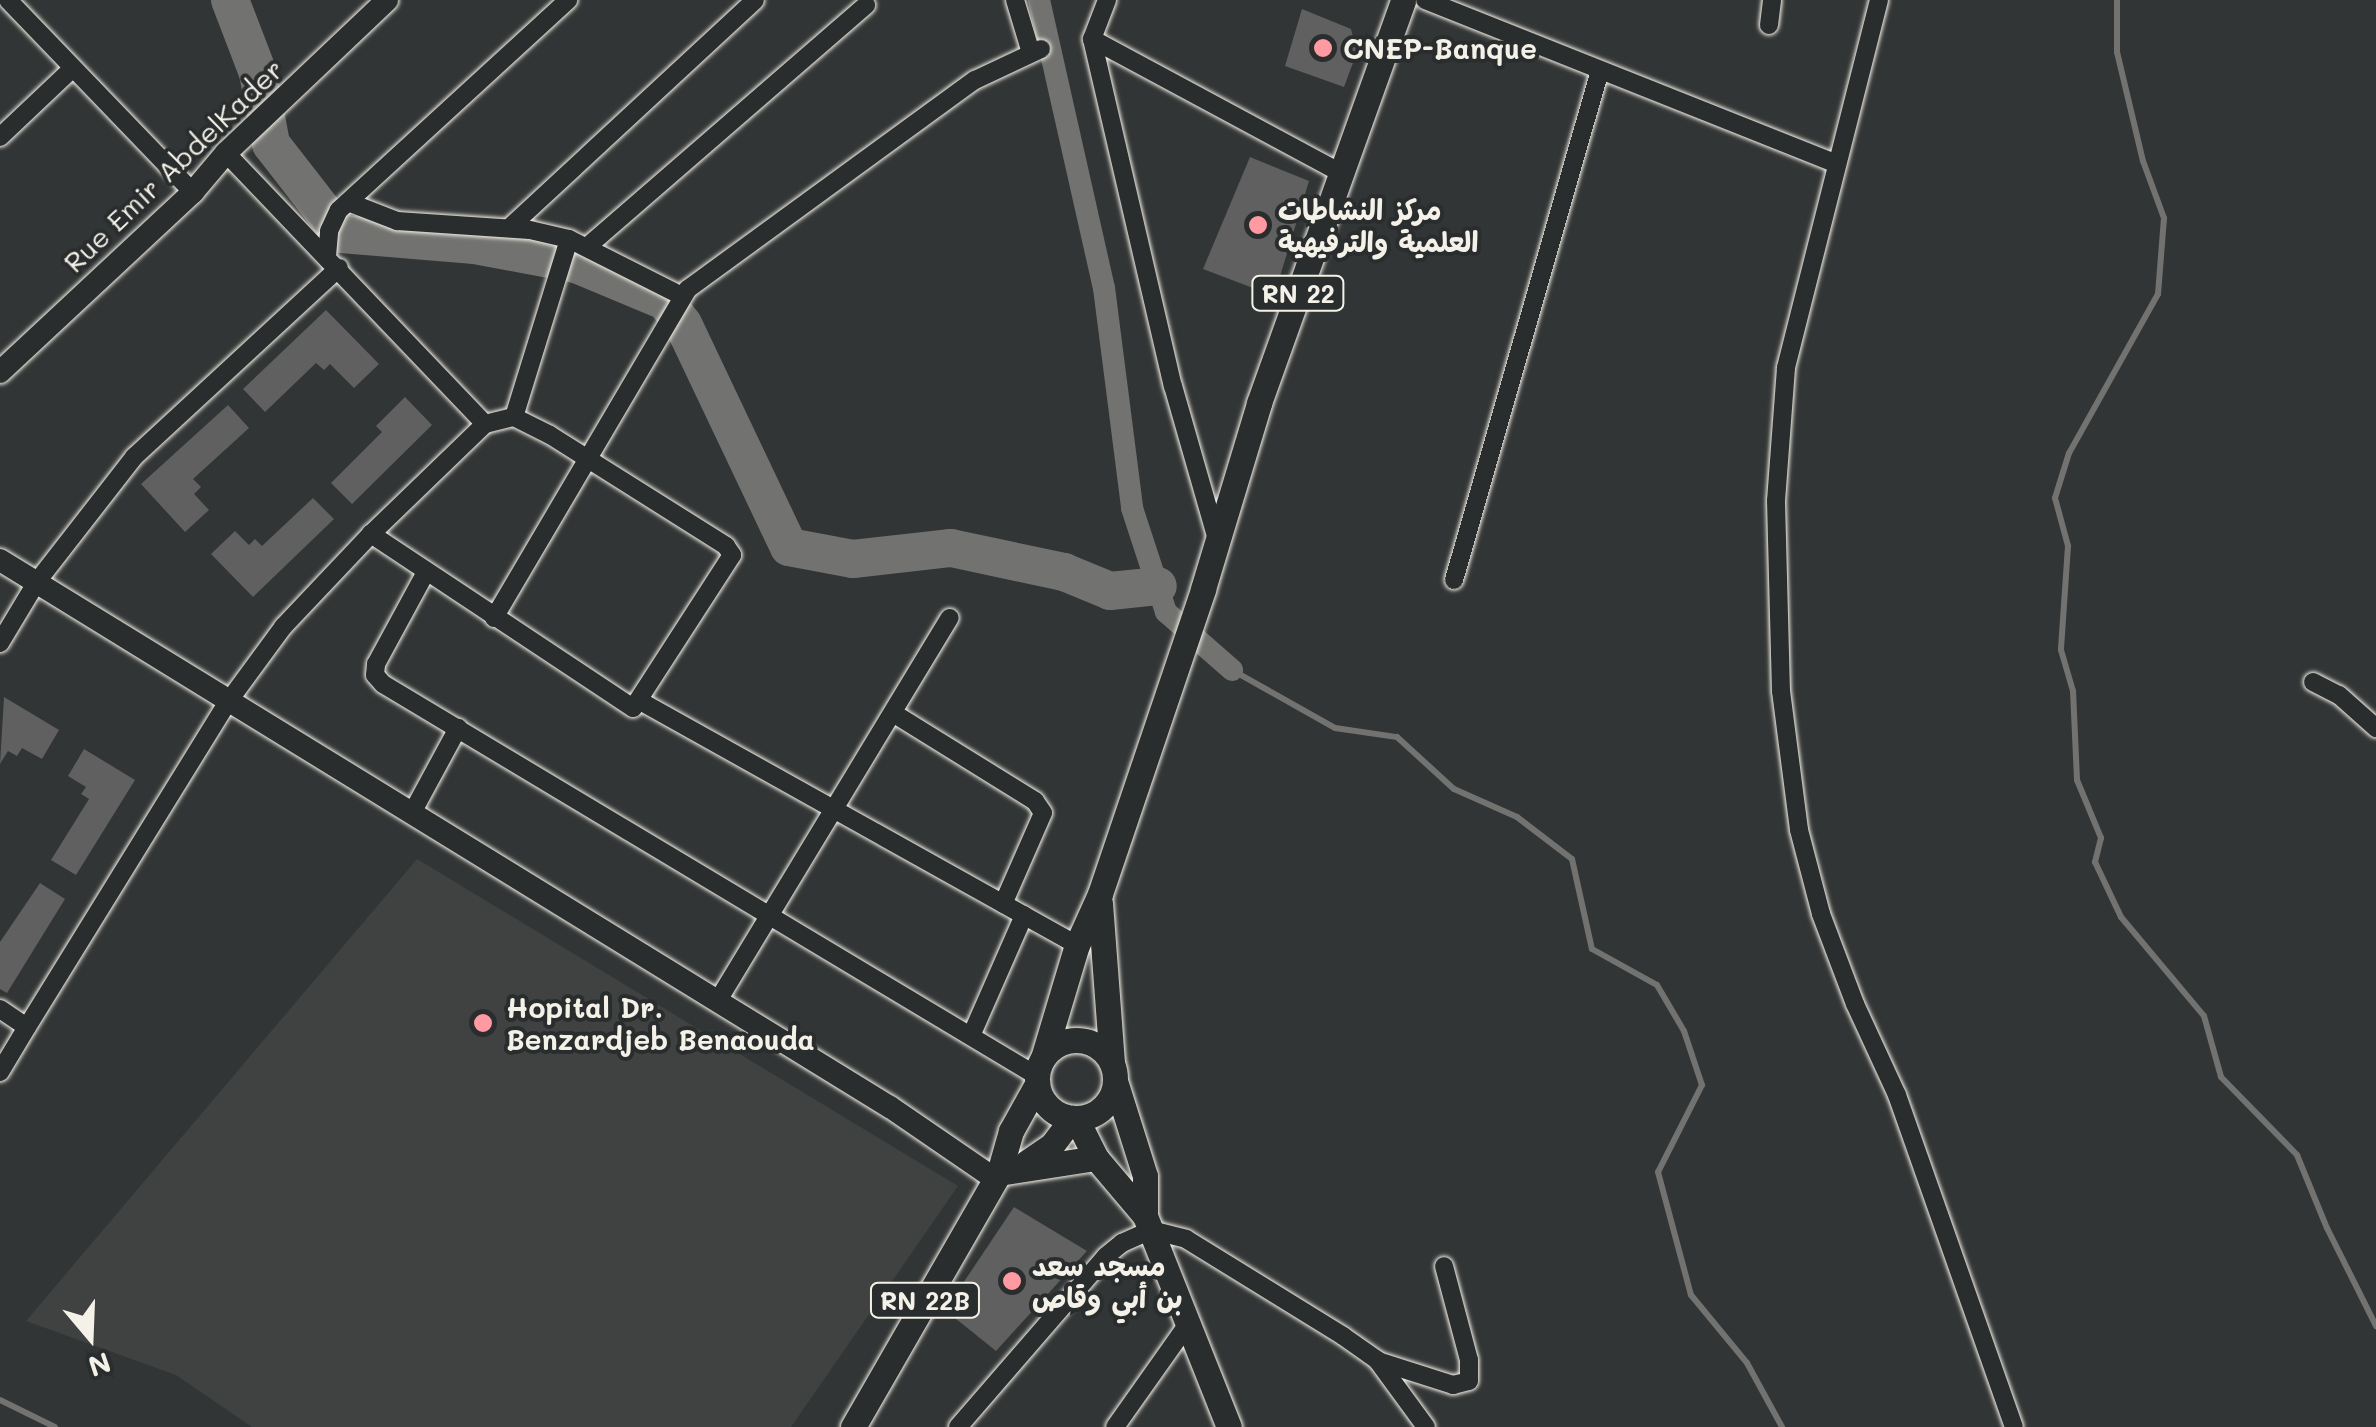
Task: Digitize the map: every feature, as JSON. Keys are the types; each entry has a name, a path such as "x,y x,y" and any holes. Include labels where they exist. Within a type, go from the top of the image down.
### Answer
{"main road":[{"name":"RN 22","path":"1039,1073 1078,945 1100,894 1203,589 1259,403 1403,0"},
{"name":"RN 22","path":"1100,894 1114,1073 1145,1176 1148,1223"},
{"path":"997,1176 1038,1157 1074,1118 1098,1112 1108,1102 1114,1073 1085,1040 1061,1042 1039,1073 1049,1108 1074,1118"},
{"name":"RN 22B","path":"852,1427 997,1176 1011,1131 1039,1073"},
{"name":"RN 22","path":"1074,1118 1096,1158 1148,1223 1229,1427"},
{"path":"997,1176 1096,1158"}],"street":[{"path":"8,0 193,192"},
{"name":"Rue Emir AbdelKader","path":"0,372 193,192 226,152 387,0"},
{"path":"0,643 36,583 134,457 331,256 344,206 568,0"},
{"path":"509,228 754,0"},
{"path":"494,618 590,460 676,306 975,80 1036,51 1015,0"},
{"path":"1107,0 1092,38 1173,386 1217,540"},
{"path":"1425,0 1837,164"},
{"path":"1769,25 1772,0"},
{"path":"1880,0 1786,368 1779,433 1781,691 1799,830 1822,914 1855,1004 1897,1095 2014,1427"},
{"path":"344,206 410,223 509,228 563,254 588,246 866,5"},
{"path":"1092,38 1341,173"},
{"path":"0,137 74,68"},
{"path":"1454,580 1600,70"},
{"path":"226,152 331,256 484,424"},
{"path":"588,246 676,306"},
{"path":"514,417 563,254"},
{"path":"0,1072 228,702 283,627 371,534 484,424 514,417 726,546 732,555 640,701 629,708 371,534"},
{"path":"0,560 997,1176"},
{"path":"426,572 376,664 375,675 970,1036 1039,1073"},
{"path":"717,1002 950,618"},
{"path":"2313,682 2339,695 2376,728"},
{"path":"640,701 1078,945"},
{"path":"893,714 1035,801 1043,813 1004,904"},
{"path":"412,814 458,728"},
{"path":"970,1036 1024,915"},
{"path":"0,1009 27,1026"},
{"path":"958,1427 1106,1256 1148,1223 1213,1254 1376,1360 1453,1385 1469,1381 1469,1360 1444,1266"},
{"path":"1116,1427 1188,1324"},
{"path":"1376,1360 1426,1427"}],"shaded area":[{"name":"Hopital Dr. Benzardjeb Benaouda","path":"417,859 958,1186 791,1427 252,1427 176,1375 26,1321"}],"building":[{"name":"CNEP-Banque","path":"1302,9 1351,29 1357,52 1344,87 1285,66"},
{"name":"مركز النشاطات العلمية والترفيهية","path":"1250,157 1309,181 1274,296 1203,269"},
{"path":"326,310 379,364 354,388 330,364 324,370 316,363 265,412 243,389"},
{"path":"405,397 432,425 352,504 331,483 382,432 376,426"},
{"path":"228,405 249,428 193,479 201,487 194,494 209,510 185,532 141,484"},
{"path":"313,498 334,519 253,597 211,554 235,531 249,545 255,539 262,546"},
{"path":"4,697 59,730 42,759 22,748 17,756 8,751 0,764"},
{"path":"84,749 135,780 76,875 51,860 89,799 81,794 86,787 68,776"},
{"path":"40,883 65,899 7,993 0,989 0,942"},
{"name":"مسجد سعد بن أبي وقاص","path":"1014,1207 1087,1251 996,1351 945,1310"}],"waterway":[{"path":"230,0 258,73 271,144 341,234 475,245 576,264 665,301 683,324 789,547 853,559 951,548 1064,572 1110,591 1158,586"},
{"path":"1039,0 1104,288 1132,508 1166,612 1232,670"},
{"path":"2117,0 2117,52 2143,161 2164,218 2158,294 2069,453 2055,498 2068,546 2061,650 2073,691 2077,780 2101,838 2095,862 2121,917 2204,1016 2221,1077 2297,1155 2327,1228 2376,1326"},
{"path":"1232,670 1335,728 1397,737 1454,789 1517,817 1572,859 1592,949 1657,985 1684,1031 1702,1085 1658,1172 1691,1295 1747,1363 1782,1427"},
{"path":"0,1400 55,1427"}],"place":[{"name":"CNEP-Banque","path":"1323,48"},
{"name":"مركز النشاطات العلمية والترفيهية","path":"1258,225"},
{"name":"Hopital Dr. Benzardjeb Benaouda","path":"483,1023"},
{"name":"مسجد سعد بن أبي وقاص","path":"1012,1281"}]}
